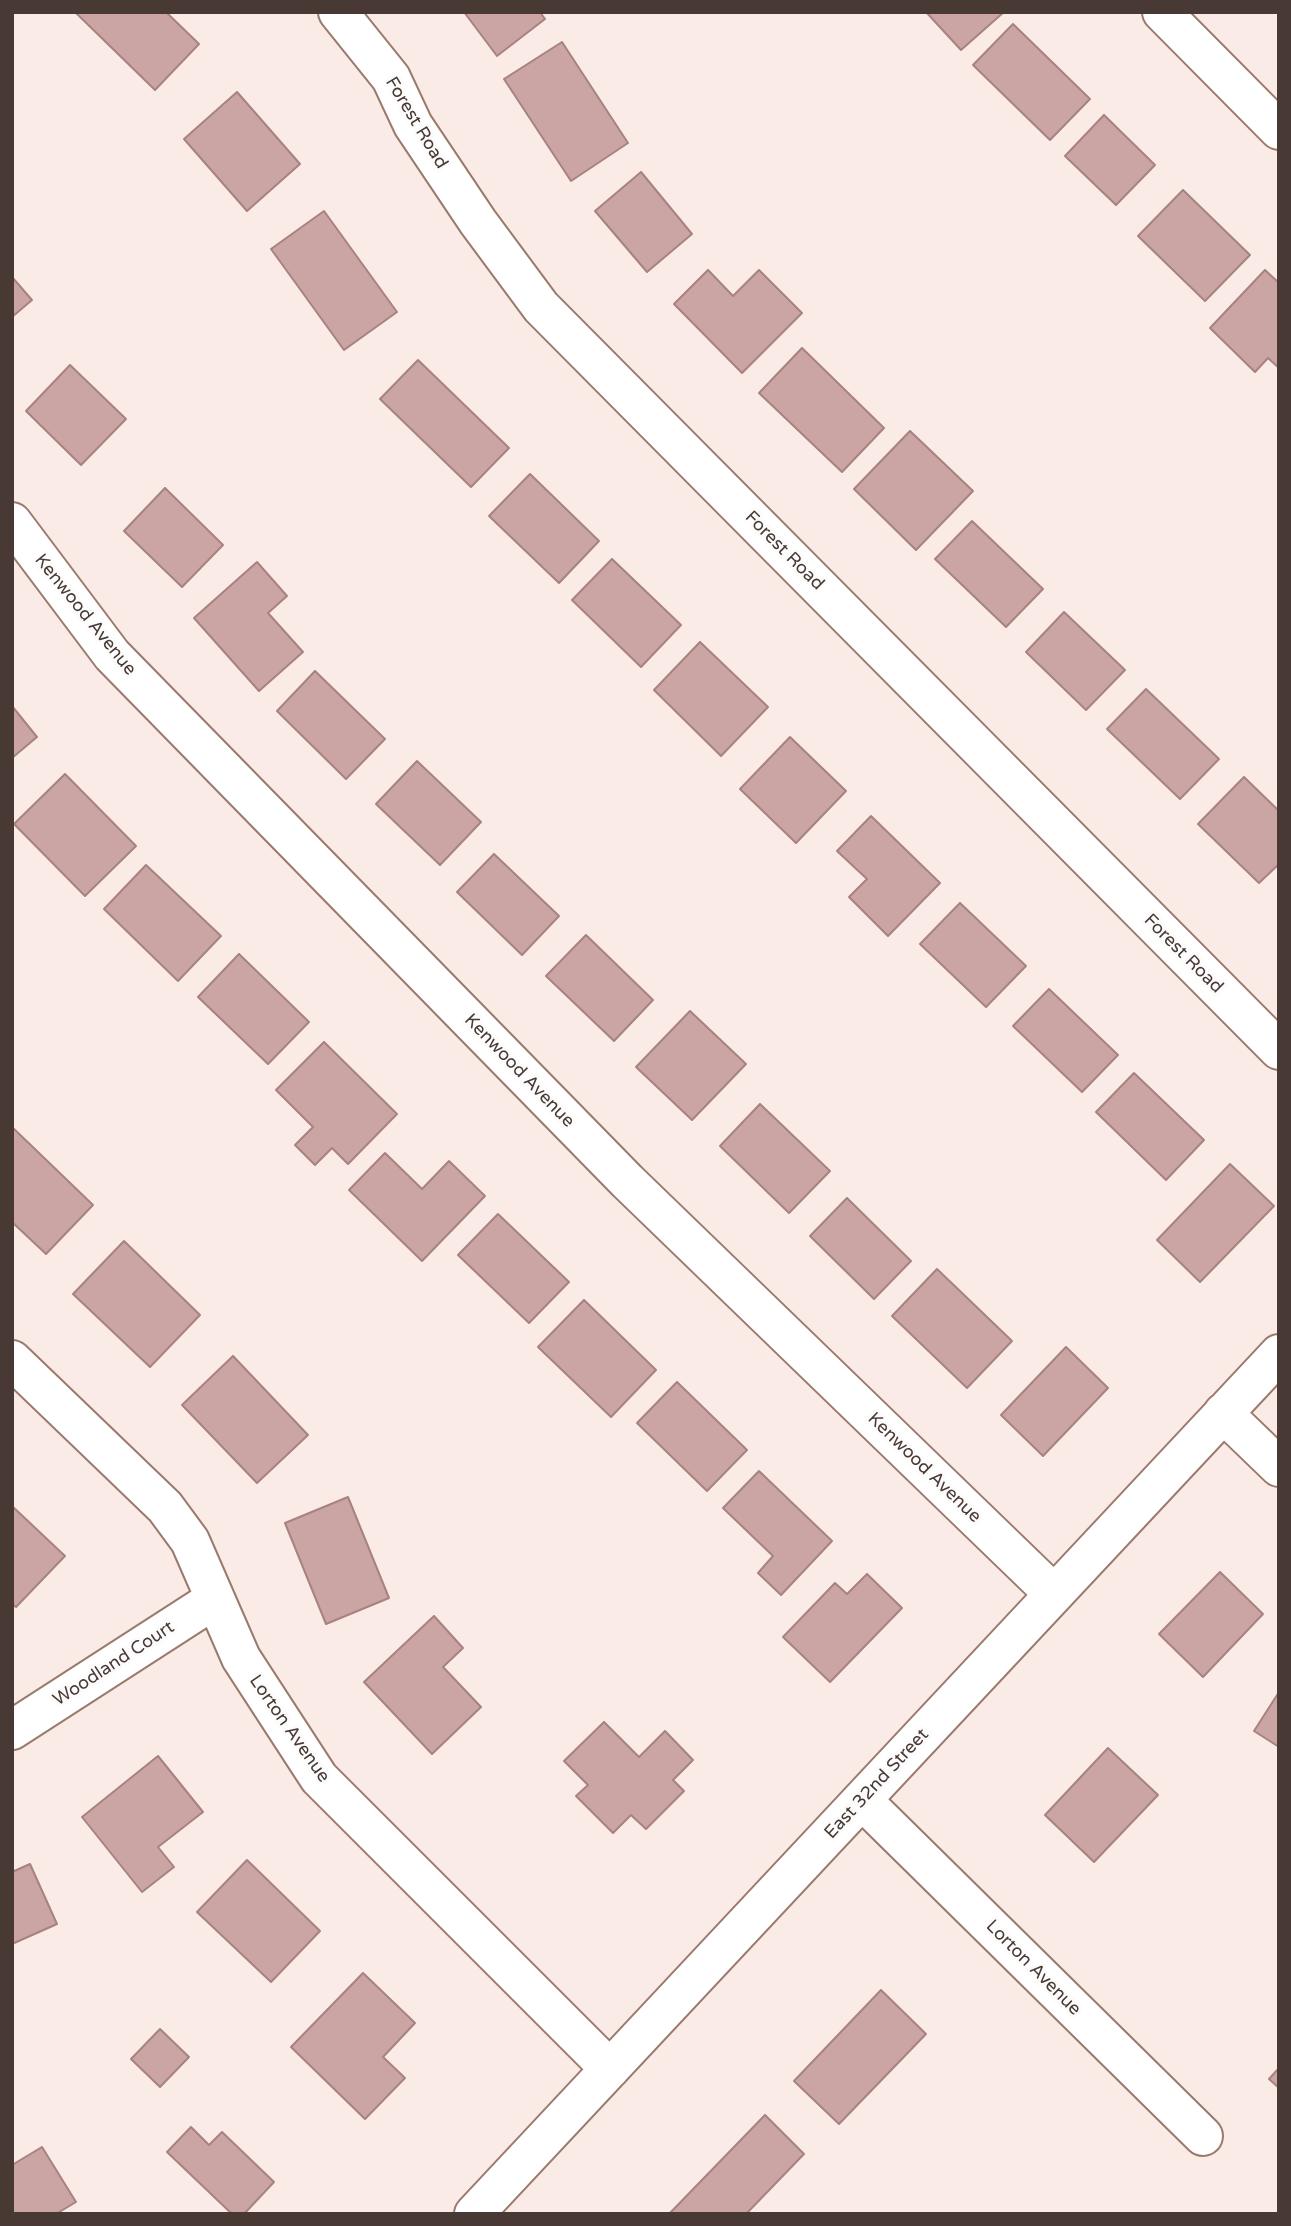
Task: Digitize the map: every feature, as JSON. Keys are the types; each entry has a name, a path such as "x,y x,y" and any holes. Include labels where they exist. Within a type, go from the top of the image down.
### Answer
{"street":[{"name":"Forest Road","path":"338,12 391,78 413,124 478,222 541,307 1279,1050"},
{"path":"1162,12 1279,130"},
{"name":"Kenwood Avenue","path":"12,522 113,654 132,674 627,1181 1054,1594"},
{"name":"East 32nd Street","path":"474,2214 1279,1354"},
{"name":"Lorton Avenue","path":"12,1360 164,1507 190,1541 240,1658 319,1778 610,2069"},
{"path":"1223,1413 1279,1467"},
{"name":"Woodland Court","path":"12,1730 215,1599"},
{"name":"Lorton Avenue","path":"862,1800 1203,2136"}],"building":[{"path":"75,12 166,12 199,44 155,90"},
{"path":"464,12 540,12 545,19 497,56"},
{"path":"926,12 1004,12 961,50"},
{"path":"1013,24 1090,99 1050,140 973,65"},
{"path":"562,42 628,143 571,181 504,79"},
{"path":"237,92 300,164 247,211 184,139"},
{"path":"1104,115 1155,165 1116,205 1065,156"},
{"path":"641,172 692,234 647,272 595,211"},
{"path":"1183,190 1250,255 1205,301 1138,236"},
{"path":"324,211 397,312 344,350 271,249"},
{"path":"708,270 733,296 759,270 802,313 742,373 674,304"},
{"path":"1265,270 1279,283 1279,368 1268,358 1255,372 1210,328"},
{"path":"12,277 32,300 12,317"},
{"path":"802,348 884,428 842,472 759,393"},
{"path":"418,360 509,448 471,487 380,399"},
{"path":"70,365 126,419 81,465 26,411"},
{"path":"910,431 973,491 916,550 854,489"},
{"path":"530,474 599,541 559,583 489,516"},
{"path":"165,488 223,545 182,587 124,531"},
{"path":"972,521 1043,589 1006,627 935,559"},
{"path":"612,559 681,625 641,667 572,600"},
{"path":"257,562 287,596 268,613 303,652 259,691 194,618"},
{"path":"1064,612 1125,670 1086,710 1026,652"},
{"path":"700,642 768,707 721,756 654,690"},
{"path":"315,671 385,739 346,779 277,711"},
{"path":"1146,689 1219,759 1180,799 1107,729"},
{"path":"12,706 37,737 12,758"},
{"path":"790,737 846,791 796,843 740,789"},
{"path":"417,761 481,822 440,865 376,804"},
{"path":"65,774 136,846 85,896 14,824"},
{"path":"1244,777 1279,811 1279,864 1259,883 1198,824"},
{"path":"871,816 940,883 888,936 849,897 867,879 837,851"},
{"path":"494,854 559,916 522,955 457,892"},
{"path":"146,865 221,936 178,981 104,909"},
{"path":"960,903 1026,966 986,1007 920,944"},
{"path":"586,935 653,1000 614,1041 546,976"},
{"path":"239,954 309,1022 268,1064 198,997"},
{"path":"1049,989 1118,1055 1082,1092 1013,1026"},
{"path":"690,1011 746,1064 692,1120 636,1067"},
{"path":"324,1042 397,1114 348,1164 332,1148 315,1165 295,1145 313,1127 276,1090"},
{"path":"1134,1073 1204,1140 1166,1180 1096,1112"},
{"path":"760,1104 830,1171 789,1213 720,1146"},
{"path":"12,1127 93,1205 46,1254 12,1222"},
{"path":"385,1153 422,1189 449,1161 485,1196 422,1261 349,1190"},
{"path":"1230,1164 1274,1206 1200,1282 1157,1240"},
{"path":"847,1198 911,1261 874,1299 810,1236"},
{"path":"498,1214 569,1282 529,1323 458,1255"},
{"path":"124,1241 200,1315 150,1367 73,1294"},
{"path":"937,1269 1012,1341 967,1388 892,1316"},
{"path":"584,1300 656,1370 611,1417 538,1347"},
{"path":"1066,1347 1108,1388 1043,1456 1001,1415"},
{"path":"233,1356 308,1435 257,1483 182,1405"},
{"path":"677,1382 747,1450 707,1491 637,1423"},
{"path":"759,1471 832,1541 781,1595 758,1573 773,1556 723,1508"},
{"path":"348,1497 389,1598 326,1624 285,1523"},
{"path":"12,1506 65,1556 16,1607 12,1604"},
{"path":"1220,1572 1263,1614 1203,1677 1159,1634"},
{"path":"867,1574 902,1608 830,1682 783,1637 835,1583 847,1594"},
{"path":"434,1616 463,1648 443,1667 481,1707 432,1754 364,1682"},
{"path":"1279,1692 1279,1747 1254,1731"},
{"path":"604,1722 639,1757 665,1731 693,1760 673,1780 684,1791 646,1829 631,1815 613,1833 576,1796 588,1785 564,1761"},
{"path":"1108,1748 1158,1795 1094,1862 1045,1815"},
{"path":"158,1756 203,1812 158,1847 174,1867 142,1892 82,1817"},
{"path":"247,1860 320,1931 271,1982 197,1912"},
{"path":"30,1864 57,1924 12,1944 12,1872"},
{"path":"363,1973 415,2023 383,2057 405,2078 365,2119 291,2047"},
{"path":"881,1990 926,2034 839,2124 794,2081"},
{"path":"160,2029 189,2057 160,2087 131,2059"},
{"path":"1279,2068 1279,2088 1269,2079"},
{"path":"765,2115 804,2154 746,2214 669,2214"},
{"path":"191,2127 209,2145 222,2132 274,2182 244,2214 232,2214 167,2152"},
{"path":"42,2147 76,2202 56,2214 12,2214 12,2165"}]}
